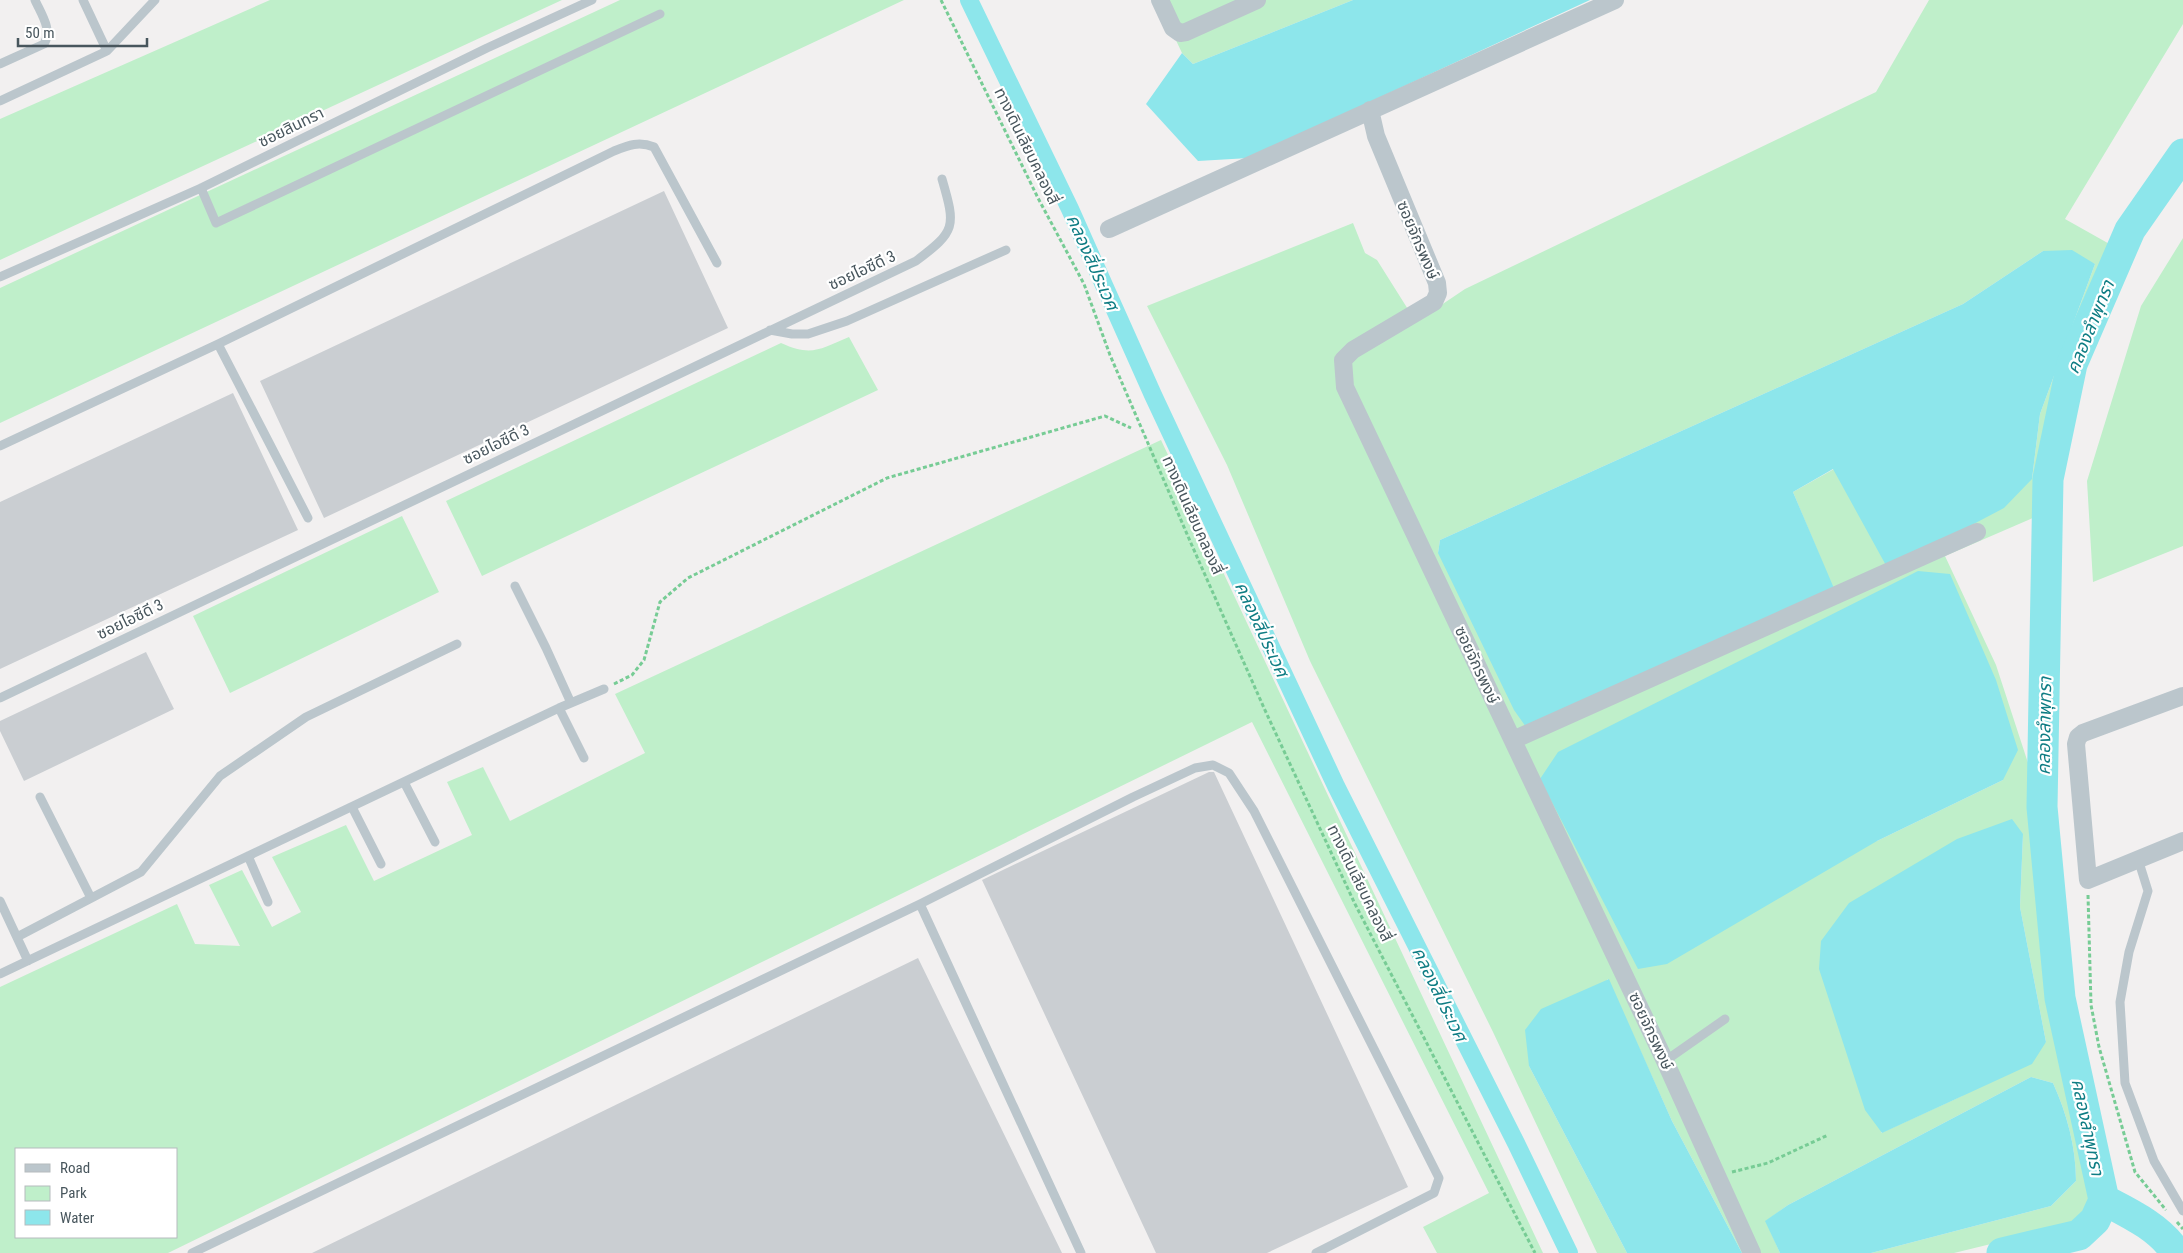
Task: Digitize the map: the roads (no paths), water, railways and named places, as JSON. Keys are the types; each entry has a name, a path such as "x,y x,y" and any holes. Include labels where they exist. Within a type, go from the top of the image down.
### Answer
{"street":[{"path":"1160,0 1173,28 1180,33 1257,0"},
{"path":"1110,229 1615,0"},
{"name":"ซอยจักรพงษ์","path":"1370,110 1376,136 1437,283 1438,294 1434,302 1353,350 1343,360 1345,387 1665,1061 1752,1253"},
{"path":"1513,740 1977,532"},
{"path":"2183,696 2083,732 2078,737 2076,744 2088,880 2183,841"}],"lane":[{"path":"0,64 44,44 48,39 46,25 35,0"},
{"path":"83,0 107,51"},
{"path":"0,101 107,51 155,0"},
{"name":"ซอยสินทรา","path":"0,278 201,188 487,48 592,0"},
{"path":"201,188 216,223 660,14"},
{"path":"0,446 218,344 614,151 632,144 644,143 654,147 717,264"},
{"name":"ซอยไอซีดี 3","path":"0,698 916,261 943,241 949,231 952,216 942,179"},
{"path":"770,330 792,334 808,334 847,321 1006,250"},
{"path":"218,344 308,518"},
{"path":"515,586 546,648 570,703"},
{"path":"17,937 141,872 220,776 306,717 457,644"},
{"path":"0,974 559,708 604,689"},
{"path":"559,708 584,758"},
{"path":"192,1253 920,904 1133,797 1195,768 1213,765 1229,773 1254,811 1439,1178 1434,1193 1316,1253"},
{"path":"404,782 435,842"},
{"path":"40,797 91,898"},
{"path":"352,807 381,864"},
{"path":"248,856 268,902"},
{"path":"2138,860 2148,891 2130,952 2120,1002 2125,1083 2154,1161 2183,1211"},
{"path":"0,901 28,961"},
{"path":"920,904 1081,1253"},
{"path":"1665,1061 1725,1019"}],"water":[{"path":"1353,0 1590,0 1249,158 1198,161 1146,104 1182,53 1193,64"},
{"path":"2072,250 2095,264 2040,414 2032,479 2004,508 1888,569 1833,469 1793,492 1836,593 1531,734 1514,710 1438,553 1440,540 1963,304 2043,251"},
{"path":"1918,571 1950,574 1996,680 2018,750 2003,780 1877,841 1667,964 1638,969 1540,779 1558,752"},
{"path":"2012,819 2023,834 2020,907 2046,1042 2032,1064 1882,1133 1865,1110 1819,969 1821,941 1849,903 1957,839"},
{"path":"1609,979 1672,1121 1742,1253 1627,1253 1529,1066 1525,1030 1541,1009"},
{"path":"2031,1077 2053,1083 2066,1119 2076,1168 2076,1181 2051,1206 1871,1253 1780,1253 1765,1221 1788,1205"}],"waterway":[{"name":"คลองสี่ประเวศ","path":"969,0 1070,209 1153,395 1336,786 1516,1143 1569,1253"},
{"name":"คลองลำพุทรา","path":"2002,1253 2079,1235 2095,1220 2104,1200 2060,998 2042,807 2048,479 2072,364 2130,230 2183,154"},
{"path":"2104,1200 2134,1216 2153,1229 2170,1244 2176,1253"}]}
